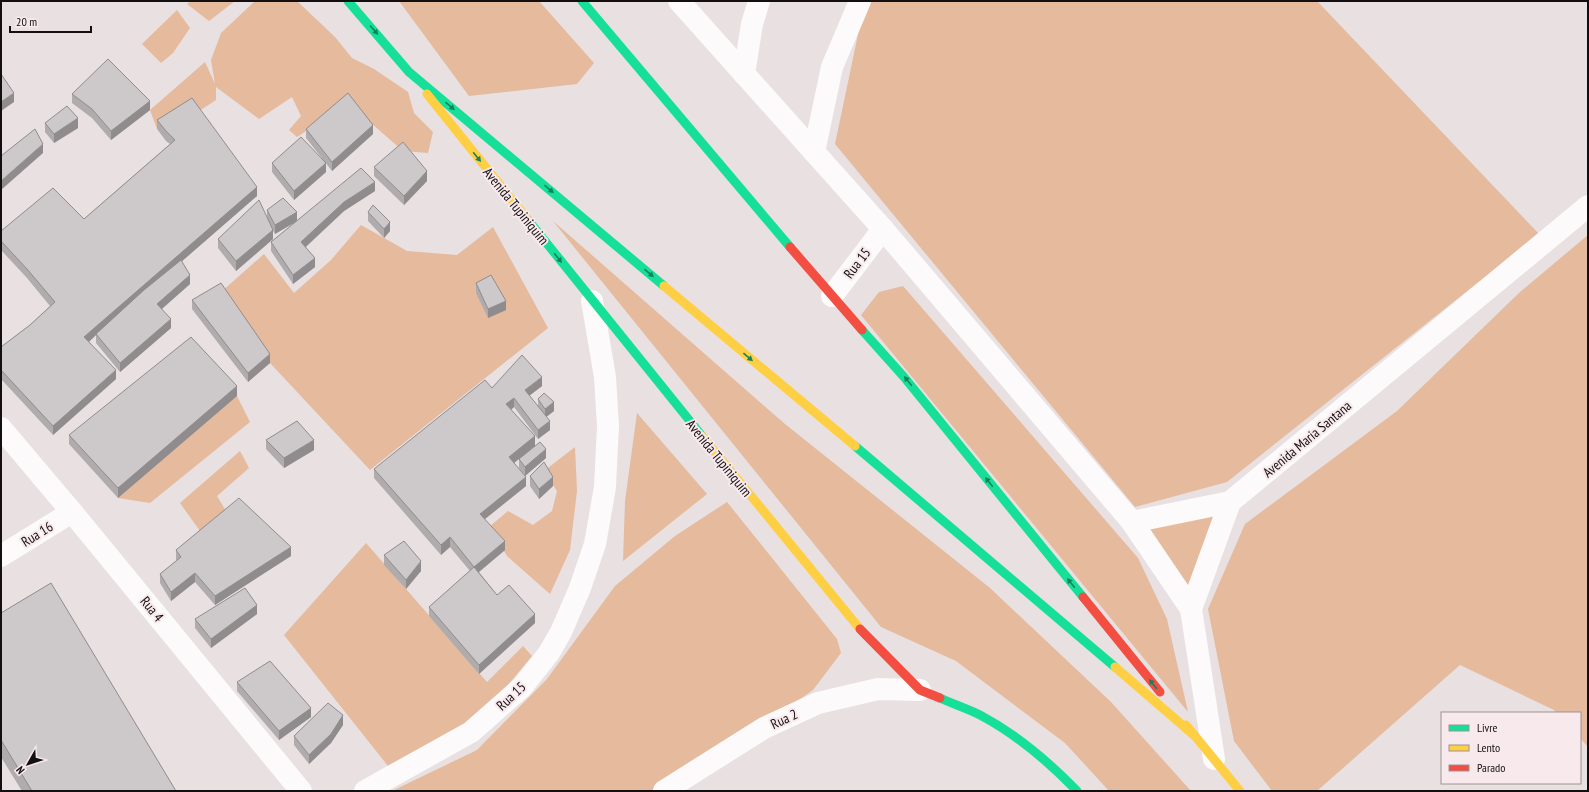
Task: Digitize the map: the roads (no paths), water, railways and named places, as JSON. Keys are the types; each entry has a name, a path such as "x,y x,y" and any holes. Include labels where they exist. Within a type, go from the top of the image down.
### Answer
{"main road":[{"path":"348,1 409,72 977,549 1195,736"},
{"path":"582,1 832,296 904,377 1240,791"},
{"name":"Avenida Tupiniquim","path":"409,72 730,472 867,637 920,690 980,715 1014,736 1058,770 1077,791"}],"street":[{"path":"679,1 883,229 1132,522 1191,609 1214,759"},
{"path":"744,74 752,24 758,1"},
{"path":"814,152 832,67 860,1"},
{"name":"Avenida Maria Santana","path":"1230,502 1588,206"},
{"name":"Rua 15","path":"832,296 883,229"},
{"name":"Rua 15","path":"365,791 471,732 522,688 549,653 561,632 580,588 595,544 605,487 608,426 604,377 592,301"},
{"name":"Rua 4","path":"1,428 72,512 301,791"},
{"path":"1132,522 1230,502"},
{"path":"1191,609 1230,502"},
{"name":"Rua 16","path":"1,556 72,512"},
{"name":"Rua 2","path":"664,791 764,728 818,703 878,689 920,690"}]}
